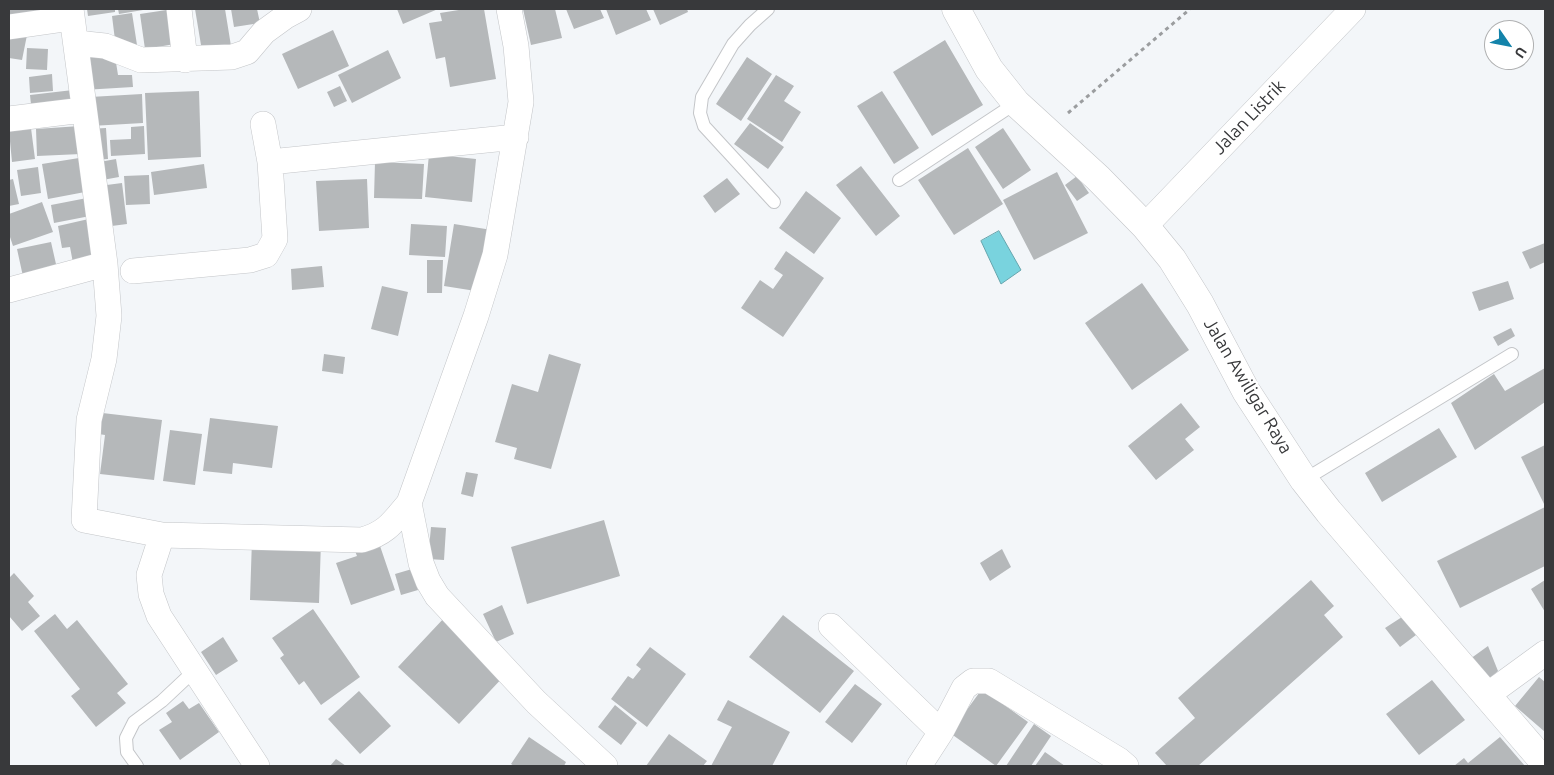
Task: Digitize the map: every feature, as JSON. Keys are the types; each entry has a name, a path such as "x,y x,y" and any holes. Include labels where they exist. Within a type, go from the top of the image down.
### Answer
{"street":[{"path":"179,9 184,60"},
{"path":"76,43 105,46 141,60 232,57 247,52 264,32 299,9"},
{"path":"9,27 72,13 105,264 109,316 104,359 89,420 84,520 162,535 362,540 387,529 409,503 476,316 495,255 521,102 516,46 509,9"},
{"name":"Jalan Awiligar Raya","path":"956,9 989,69 1016,103 1098,178 1145,226 1176,267 1200,304 1246,391 1304,480 1329,512 1545,764"},
{"name":"Jalan Listrik","path":"1145,226 1353,9"},
{"path":"9,119 84,110"},
{"path":"133,271 250,260 266,255 275,239 270,162 263,124"},
{"path":"270,162 516,137"},
{"path":"9,288 105,264"},
{"path":"409,503 421,563 428,581 437,596 536,702 605,766"},
{"path":"162,535 149,575 151,594 159,616 257,766"},
{"path":"831,626 940,732"},
{"path":"1486,696 1545,653"},
{"path":"919,766 964,688 973,681 989,681 1126,766"}],"lane":[{"path":"768,9 733,44 702,97 700,113 704,126 774,202"},
{"path":"898,180 1016,103"},
{"path":"1304,480 1512,354"},
{"path":"137,766 127,752 126,738 134,722 162,701 194,671"}],"path":[{"path":"1047,132 1190,9"}],"water":[{"path":"999,231 1021,270 1001,284 981,241"}],"building":[{"path":"9,9 43,9 44,17 9,22"},
{"path":"87,9 115,9 115,12 88,16"},
{"path":"118,9 143,9 143,10 119,14"},
{"path":"173,9 181,43 145,49 140,14"},
{"path":"195,9 225,9 231,46 202,51"},
{"path":"231,9 257,9 260,23 234,27"},
{"path":"397,9 438,9 403,24"},
{"path":"465,9 484,9 496,79 450,87 445,57 436,59 429,23 442,21 440,13"},
{"path":"523,9 555,9 562,38 531,45"},
{"path":"566,9 600,9 604,18 574,29"},
{"path":"606,9 646,9 651,20 616,35"},
{"path":"653,9 687,9 688,12 660,25"},
{"path":"132,13 137,45 116,48 112,16"},
{"path":"333,30 349,66 298,89 282,54"},
{"path":"27,35 22,60 9,58 9,39"},
{"path":"945,40 983,105 932,136 893,72"},
{"path":"27,48 48,49 47,70 26,69"},
{"path":"81,50 114,50 118,75 132,75 133,87 83,90"},
{"path":"388,50 401,78 352,103 338,75"},
{"path":"747,57 772,74 741,121 716,104"},
{"path":"52,74 53,91 30,93 29,77"},
{"path":"776,75 794,86 784,101 801,112 782,142 747,119"},
{"path":"340,86 347,101 334,107 327,92"},
{"path":"73,90 75,110 32,114 30,95"},
{"path":"199,91 201,157 148,160 145,93"},
{"path":"882,91 919,148 894,164 857,106"},
{"path":"142,94 143,123 91,126 90,97"},
{"path":"750,123 784,147 768,169 734,144"},
{"path":"80,126 81,154 37,156 36,129"},
{"path":"144,126 145,154 111,156 110,140 131,139 131,127"},
{"path":"31,128 35,159 12,162 9,131"},
{"path":"106,128 108,159 91,160 89,129"},
{"path":"1003,128 1031,170 1003,189 975,147"},
{"path":"968,148 1003,204 954,235 918,180"},
{"path":"429,154 476,159 472,202 425,197"},
{"path":"79,158 85,192 48,199 42,164"},
{"path":"116,159 119,177 97,181 94,163"},
{"path":"375,162 424,164 422,199 374,198"},
{"path":"204,164 207,188 154,195 151,172"},
{"path":"861,166 900,216 876,236 836,185"},
{"path":"38,167 41,193 21,196 17,170"},
{"path":"1057,172 1088,233 1034,260 1003,200"},
{"path":"149,175 150,204 126,205 124,176"},
{"path":"1077,176 1089,193 1077,201 1065,185"},
{"path":"727,178 740,194 715,213 703,196"},
{"path":"13,179 19,204 9,206 9,180"},
{"path":"367,179 369,228 319,231 316,181"},
{"path":"122,183 127,224 104,227 99,186"},
{"path":"806,191 841,218 814,254 779,228"},
{"path":"87,198 90,216 54,223 51,205"},
{"path":"42,202 53,232 13,246 9,234 9,214"},
{"path":"93,218 97,259 73,263 70,247 62,248 58,226"},
{"path":"411,224 447,226 445,257 409,255"},
{"path":"454,224 492,230 482,292 444,286"},
{"path":"51,242 58,273 24,281 17,249"},
{"path":"1545,243 1545,262 1530,269 1522,252"},
{"path":"786,251 824,278 783,337 741,308 760,280 773,289 783,275 774,269"},
{"path":"427,260 443,260 442,293 427,293"},
{"path":"322,266 324,287 292,290 291,269"},
{"path":"1508,281 1514,299 1479,311 1472,292"},
{"path":"1142,283 1189,350 1132,390 1085,323"},
{"path":"382,286 408,292 398,336 371,329"},
{"path":"1511,328 1515,336 1498,346 1493,337"},
{"path":"324,354 345,357 343,374 322,371"},
{"path":"549,354 581,364 551,469 514,459 517,448 495,442 512,384 538,392"},
{"path":"1545,368 1545,402 1475,450 1451,403 1494,374 1505,391"},
{"path":"1181,403 1200,427 1185,439 1194,450 1156,480 1128,446"},
{"path":"94,412 162,420 154,480 100,474 105,435 92,433"},
{"path":"210,418 278,426 272,468 233,463 232,474 203,471"},
{"path":"1439,428 1457,457 1382,502 1365,473"},
{"path":"170,430 202,434 195,485 163,481"},
{"path":"1545,445 1545,506 1521,457"},
{"path":"466,472 478,474 473,497 461,494"},
{"path":"1545,507 1545,566 1460,608 1437,561"},
{"path":"604,520 620,576 527,604 511,547"},
{"path":"431,527 446,528 444,560 428,559"},
{"path":"252,539 321,541 319,603 250,600"},
{"path":"379,543 395,590 351,605 336,563 357,556 355,551"},
{"path":"1002,549 1011,567 990,581 980,563"},
{"path":"412,569 418,590 401,595 395,574"},
{"path":"14,573 34,596 28,602 40,616 22,631 9,616 9,578"},
{"path":"1311,580 1334,606 1324,615 1343,637 1198,766 1167,766 1155,753 1195,718 1178,698"},
{"path":"1545,580 1545,612 1531,589"},
{"path":"502,605 514,634 496,642 483,614"},
{"path":"313,609 360,677 321,705 304,681 299,685 280,658 284,655 272,638"},
{"path":"55,614 67,629 77,620 128,684 117,693 126,703 96,727 71,696 80,689 34,631"},
{"path":"783,615 854,671 820,713 749,657"},
{"path":"445,617 506,674 459,724 398,667"},
{"path":"1402,617 1416,635 1400,647 1385,628"},
{"path":"223,637 238,661 216,675 201,652"},
{"path":"1488,646 1498,671 1489,679 1470,659"},
{"path":"650,647 686,674 647,727 611,699 628,676 633,679 641,669 636,665"},
{"path":"1539,677 1545,682 1545,732 1515,706"},
{"path":"1432,680 1465,720 1419,755 1386,714"},
{"path":"855,684 882,704 852,743 825,722"},
{"path":"982,689 1028,722 996,766 950,733"},
{"path":"359,691 391,726 360,754 328,719"},
{"path":"728,700 790,732 772,766 711,766 732,727 717,720"},
{"path":"183,701 189,709 199,703 219,732 180,760 159,730 172,722 166,713"},
{"path":"615,705 637,723 621,745 598,727"},
{"path":"1034,724 1051,736 1031,766 1006,766"},
{"path":"669,734 707,761 703,766 646,766"},
{"path":"529,737 566,762 564,766 514,766 511,764"},
{"path":"1500,737 1525,766 1454,766 1464,758 1468,763"},
{"path":"1045,752 1065,766 1035,766"},
{"path":"336,759 346,766 330,766"}]}
